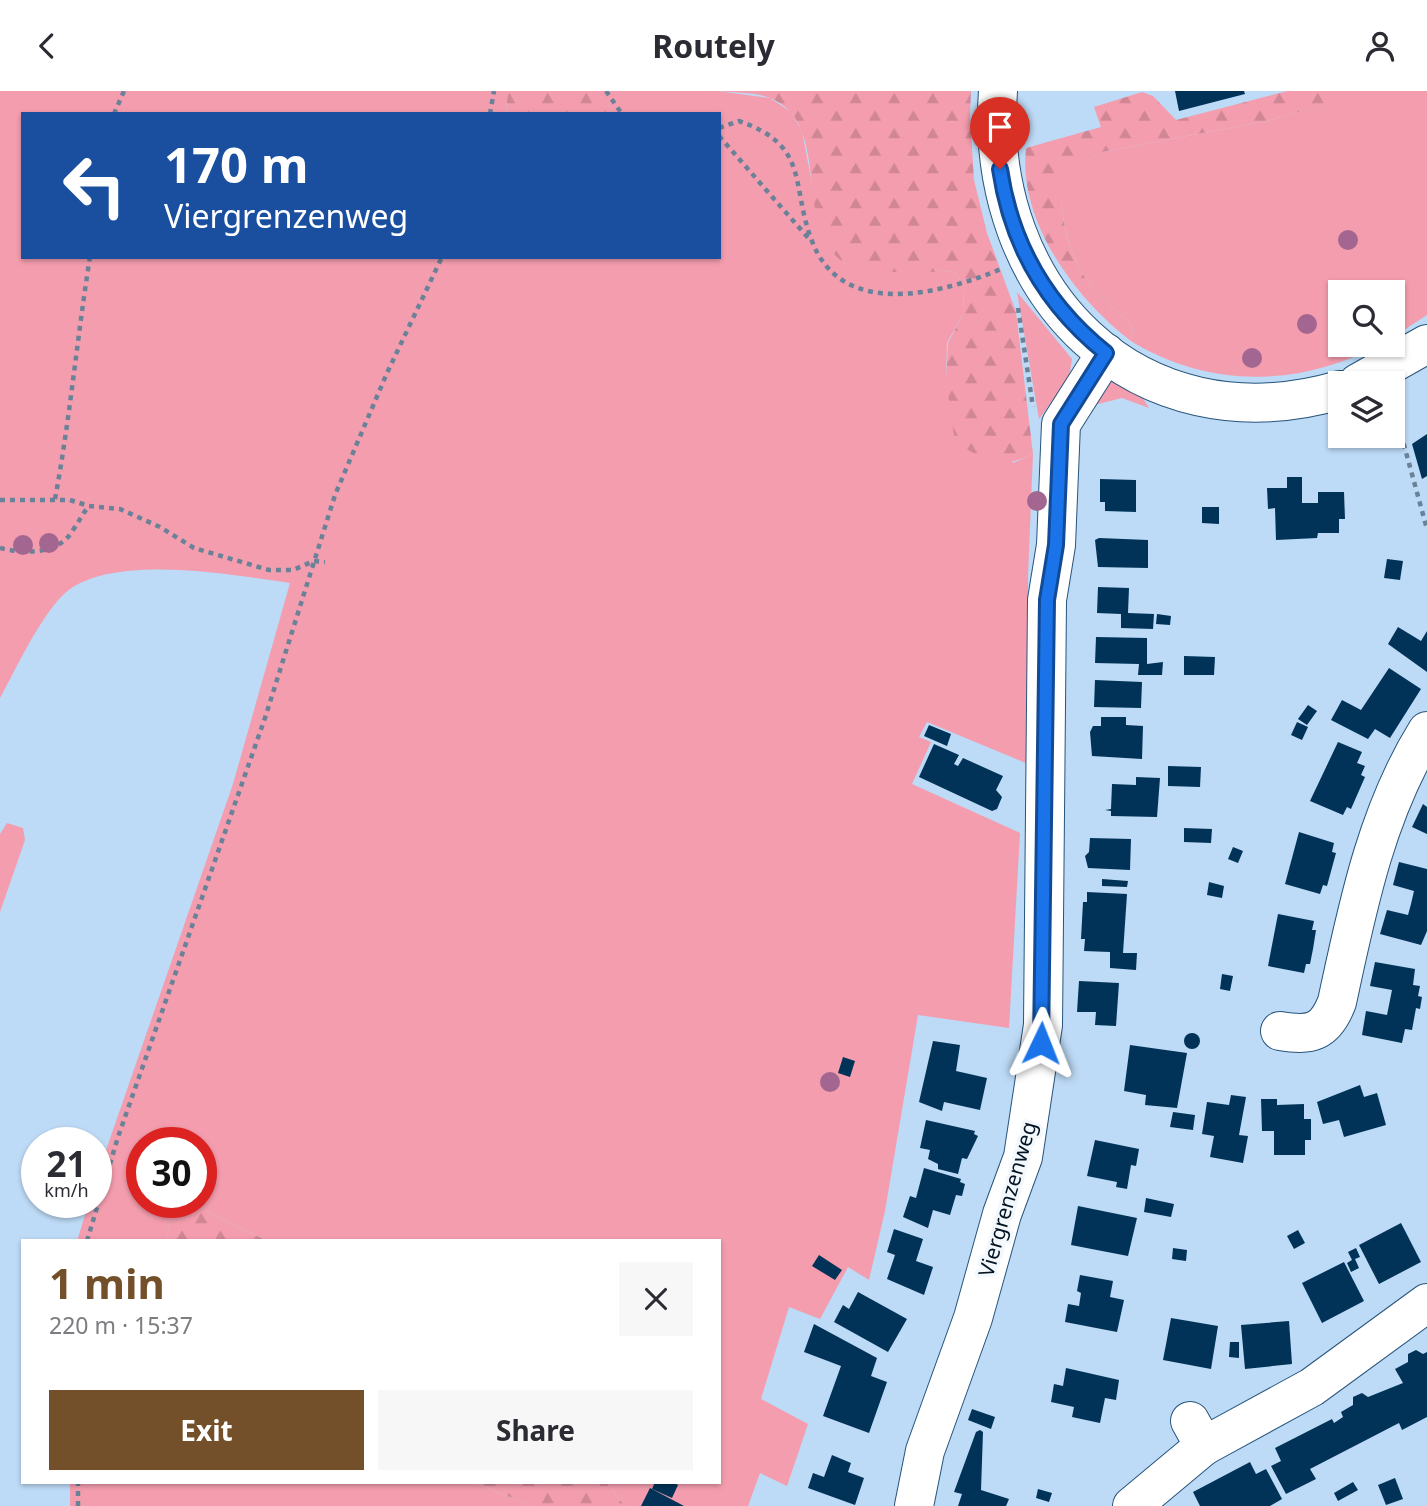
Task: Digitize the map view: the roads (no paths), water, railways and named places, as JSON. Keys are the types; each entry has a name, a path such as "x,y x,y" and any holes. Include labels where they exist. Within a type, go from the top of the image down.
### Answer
{"street":[{"path":"998,91 1000,169 1019,241 1035,274 1060,309 1106,353 1164,386 1212,399 1283,403 1328,393"},
{"path":"1379,371 1427,344"},
{"name":"Viergrenzenweg","path":"914,1506 925,1451 969,1331 1002,1214 1023,1157 1035,1095 1043,1025 1047,600 1056,545 1058,439 1063,416 1106,353"},
{"path":"1280,1031 1298,1034 1318,1031 1331,1019 1338,1002 1372,853 1415,751 1427,731"},
{"path":"1132,1506 1197,1434 1312,1387 1427,1303"}]}
